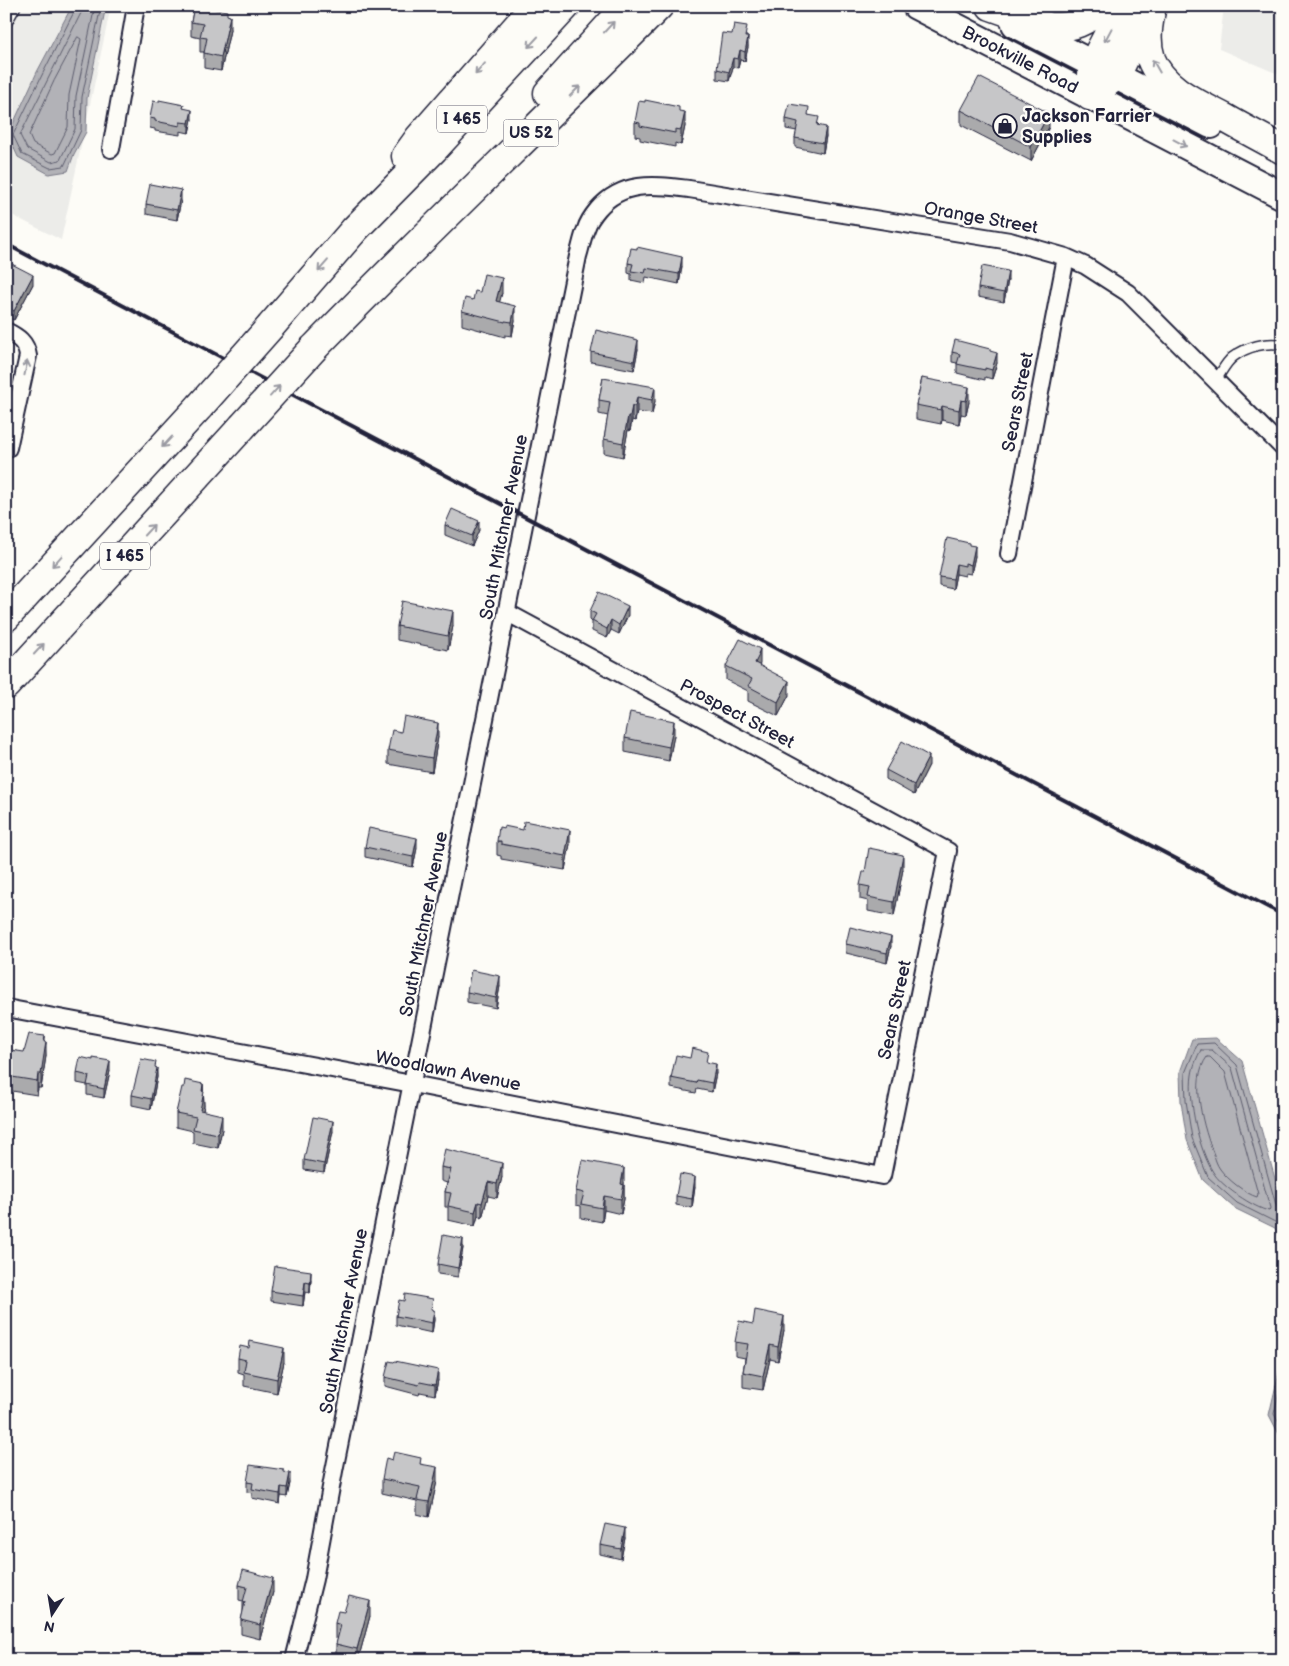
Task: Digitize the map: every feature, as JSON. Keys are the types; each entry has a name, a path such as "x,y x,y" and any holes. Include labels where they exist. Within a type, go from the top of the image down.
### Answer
{"highway":[{"path":"355,229 419,138 535,6"},
{"name":"I 465","path":"6,617 200,406 355,229 434,149 566,6"},
{"name":"I 465","path":"6,685 314,348 401,259 627,6"},
{"name":"US 52","path":"401,259 560,106 659,6"},
{"path":"990,6 1057,28 1078,24 1090,18 1102,6"},
{"path":"1104,70 1123,6"},
{"path":"1090,96 1104,70 1151,6"},
{"path":"1151,6 1147,31 1151,59 1157,70 1169,84 1186,97 1283,150"}],"main road":[{"name":"Brookville Road","path":"916,6 1283,196"},
{"name":"Brookville Road","path":"980,6 1283,163"}],"street":[{"path":"111,149 136,6"},
{"name":"Orange Street","path":"604,202 616,193 642,186 689,189 1010,241 1066,257 1086,266 1128,293 1283,448"},
{"name":"South Mitchner Avenue","path":"294,1660 314,1579 334,1471 578,256 586,228 604,202"},
{"name":"Sears Street","path":"1009,554 1066,257"},
{"path":"6,331 24,343 28,356 8,448 6,447"},
{"name":"Prospect Street","path":"508,612 948,852"},
{"name":"Sears Street","path":"882,1176 948,852"},
{"name":"Woodlawn Avenue","path":"6,1008 412,1084 882,1176"}],"lane":[{"path":"6,24 16,6"},
{"path":"1216,380 1232,358 1253,347 1274,343 1283,345"}],"shaded area":[{"path":"6,6 111,6 61,240 6,212"},
{"path":"1224,6 1283,6 1283,76 1219,49"}],"water":[{"path":"72,6 106,6 87,98 86,132 74,154 68,171 49,174 18,157 8,135 37,72"},
{"path":"1216,1038 1242,1061 1283,1207 1283,1243 1275,1228 1234,1208 1203,1180 1187,1140 1181,1102 1180,1072 1192,1039"},
{"path":"1283,1355 1283,1442 1269,1415"}],"building":[{"path":"194,6 215,6 215,9 227,11 227,15 230,16 221,57 204,53 207,38 200,37 203,24 191,22"},
{"path":"734,24 747,26 745,37 748,37 745,52 740,50 738,59 733,58 729,72 717,69 722,33 732,34"},
{"name":"Jackson Farrier Supplies","path":"979,77 1049,113 1031,147 961,110"},
{"path":"159,100 184,105 183,108 192,110 189,123 180,122 180,126 155,121 155,119 150,118 153,101 159,102"},
{"path":"645,100 679,107 679,111 685,112 681,130 675,129 675,133 640,126 640,123 635,122 639,101 645,102"},
{"path":"789,104 809,107 808,115 819,117 817,125 826,127 823,143 795,138 798,122 786,119"},
{"path":"150,184 181,190 177,210 146,204"},
{"path":"637,247 682,257 679,274 646,268 645,273 631,271 633,264 628,263 631,248 637,249"},
{"path":"6,261 33,275 14,311 6,307"},
{"path":"982,266 1008,271 1004,293 978,288"},
{"path":"484,274 502,278 496,301 515,306 512,322 505,322 462,311 465,298 473,300 475,291 480,292"},
{"path":"596,330 638,340 634,361 591,352"},
{"path":"955,340 990,349 990,351 997,353 992,370 957,364 960,354 952,352"},
{"path":"603,378 655,387 652,400 637,397 635,406 632,406 630,416 628,416 623,443 604,439 610,402 599,400"},
{"path":"922,378 969,387 966,401 961,400 959,410 942,406 941,410 916,405"},
{"path":"452,509 479,521 472,536 445,525"},
{"path":"947,538 975,546 971,565 965,563 965,566 956,564 953,579 939,577"},
{"path":"599,592 628,606 619,625 611,620 607,629 592,621 596,614 590,611"},
{"path":"402,601 453,611 448,636 397,626"},
{"path":"740,639 760,649 755,663 789,681 778,702 748,686 752,679 726,666"},
{"path":"630,712 674,721 669,747 625,738"},
{"path":"404,716 438,723 432,758 388,750 392,730 401,732"},
{"path":"902,741 929,756 914,785 886,770"},
{"path":"524,821 570,830 565,856 501,844 501,841 497,841 499,827 504,828 504,826 523,830"},
{"path":"369,828 417,838 413,857 365,847"},
{"path":"869,848 903,855 894,902 868,897 870,887 860,885 863,872 865,872"},
{"path":"850,927 891,937 887,953 846,944"},
{"path":"471,970 500,976 496,998 467,992"},
{"path":"29,1034 45,1036 44,1042 46,1042 41,1074 38,1074 37,1081 6,1076 10,1050 24,1052"},
{"path":"692,1048 708,1052 706,1062 716,1064 712,1083 697,1080 696,1083 671,1078 676,1055 690,1058"},
{"path":"80,1057 110,1061 104,1089 87,1085 89,1076 77,1073"},
{"path":"141,1059 156,1062 155,1067 157,1068 151,1099 132,1095"},
{"path":"185,1080 203,1084 202,1091 204,1092 200,1110 222,1115 218,1134 193,1129 196,1117 176,1113"},
{"path":"313,1117 333,1121 324,1164 304,1160"},
{"path":"445,1149 502,1163 497,1184 488,1182 482,1203 478,1202 475,1212 448,1206 451,1193 445,1192 451,1169 441,1167"},
{"path":"582,1160 624,1168 621,1184 624,1185 621,1199 604,1196 602,1208 581,1204 584,1193 576,1191"},
{"path":"680,1174 695,1177 692,1199 676,1196"},
{"path":"443,1235 463,1239 458,1268 438,1264"},
{"path":"275,1266 311,1271 310,1283 305,1282 303,1296 271,1291"},
{"path":"405,1294 433,1299 431,1309 434,1310 432,1323 396,1316 399,1300 404,1301"},
{"path":"755,1310 784,1316 778,1347 770,1345 763,1376 743,1372 748,1344 735,1342 739,1321 753,1324"},
{"path":"250,1341 284,1348 277,1379 244,1372 246,1360 238,1358 240,1346 249,1348"},
{"path":"389,1361 438,1370 435,1385 420,1382 419,1385 385,1377"},
{"path":"394,1452 421,1458 420,1464 437,1467 429,1502 417,1500 420,1487 382,1479 386,1458 392,1460"},
{"path":"250,1465 284,1470 284,1472 290,1473 287,1488 281,1487 280,1494 252,1489 253,1483 247,1482"},
{"path":"605,1524 625,1528 621,1549 600,1545"},
{"path":"243,1570 273,1578 260,1625 241,1620 247,1587 239,1585"},
{"path":"349,1596 370,1601 357,1649 336,1644 341,1625 335,1623 338,1611 344,1612"}],"railway":[{"path":"6,244 1283,915"}],"place":[{"name":"Jackson Farrier Supplies","path":"1005,126"}]}
